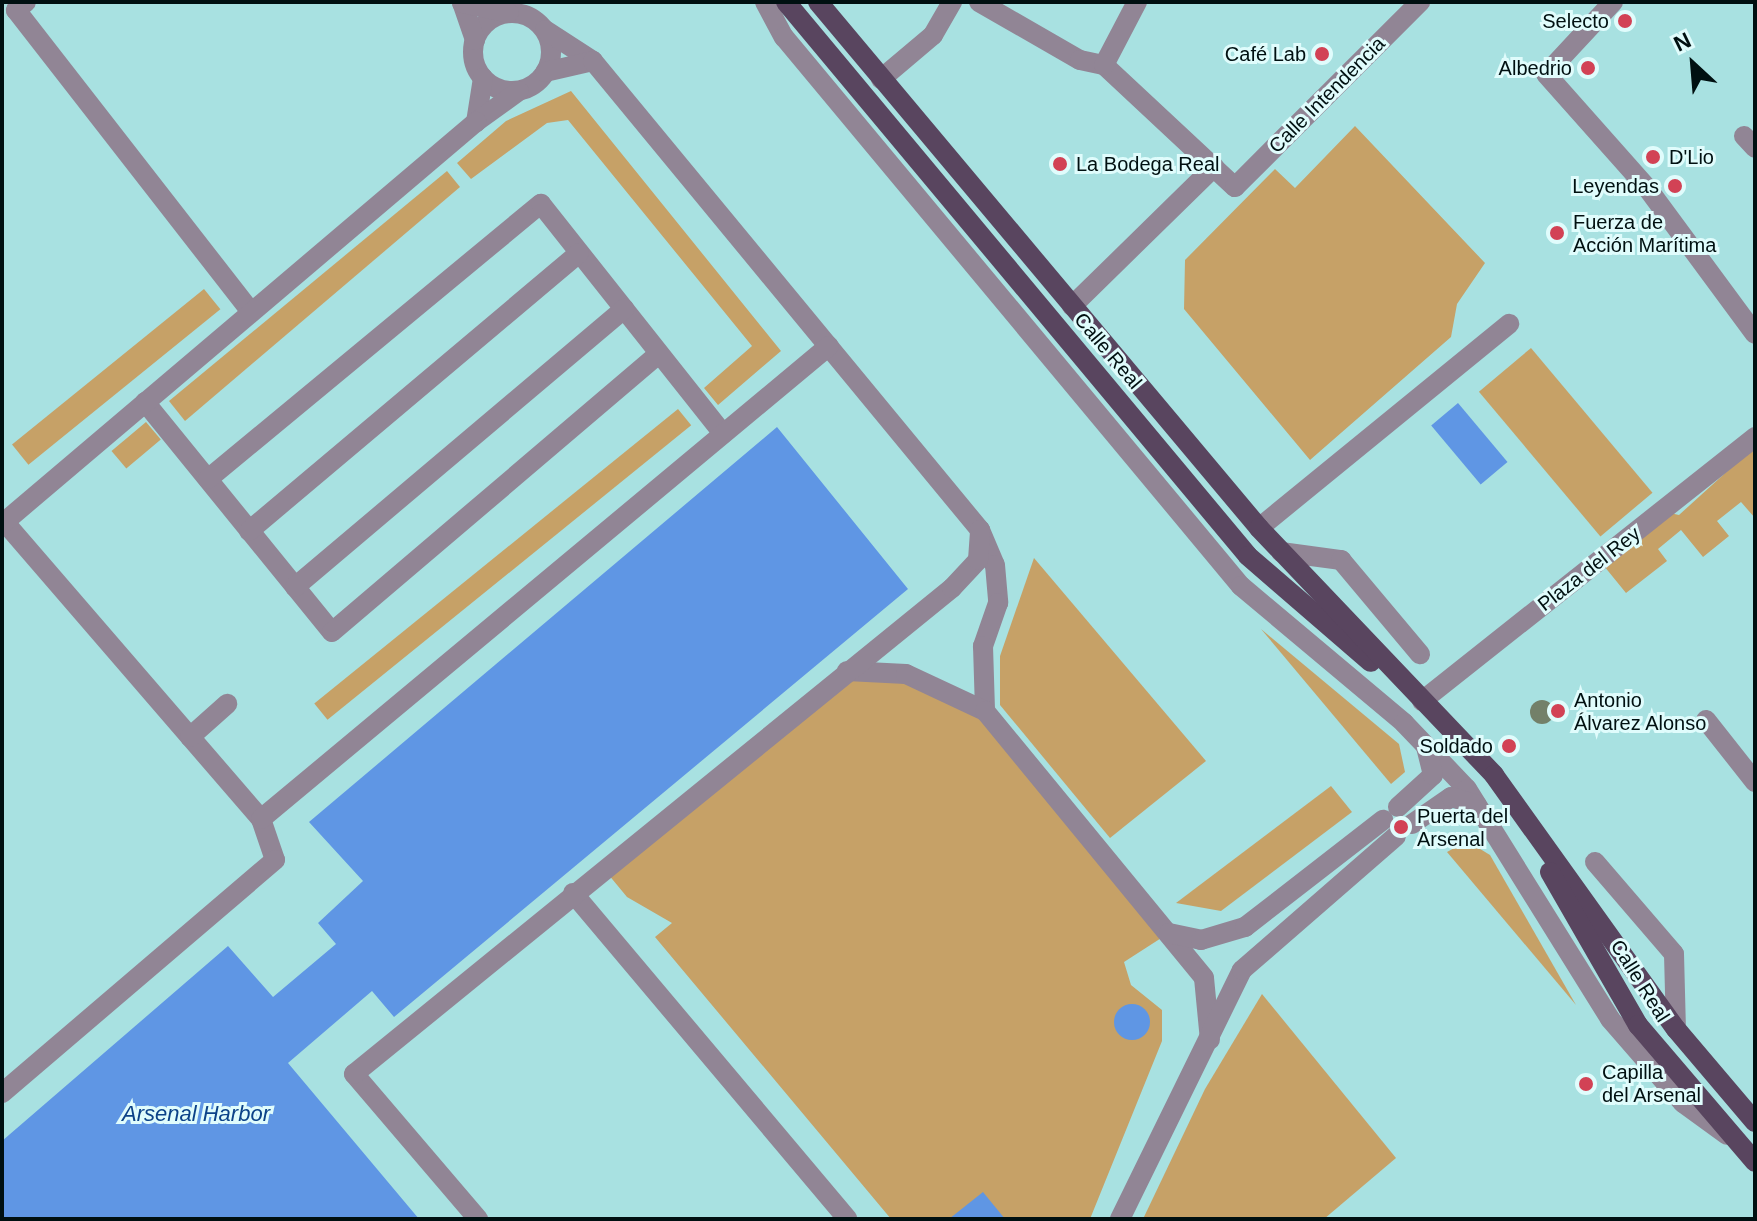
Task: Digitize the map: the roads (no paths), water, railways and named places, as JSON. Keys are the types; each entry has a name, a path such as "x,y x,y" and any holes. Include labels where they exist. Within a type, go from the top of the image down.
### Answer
{"main road":[{"name":"Calle Real","path":"786,2 1248,556 1422,701"},
{"name":"Calle Real","path":"818,2 1259,528 1515,804 1676,1029 1755,1122"},
{"name":"Calle Real","path":"1515,804 1619,997 1729,1136 1755,1162"}],"street":[{"path":"26,2 16,10 251,312"},
{"path":"461,2 475,40 483,78 476,122"},
{"path":"461,2 509,13 545,30 593,61 980,530 995,565 998,603 983,646 985,711"},
{"path":"765,2 784,37 1241,586 1421,739 1486,813 1610,1019 1683,1103 1729,1136"},
{"path":"881,79 933,35 952,2"},
{"path":"979,2 1080,60 1104,65 1214,167 1072,306"},
{"path":"1104,65 1137,2"},
{"name":"Calle Intendencia","path":"1214,167 1235,187 1420,2"},
{"path":"1613,2 1546,74 1648,189 1755,334"},
{"path":"475,40 509,13"},
{"path":"545,30 552,49 545,72"},
{"path":"2,1093 275,860 261,819 3,522 476,122 545,72 593,61"},
{"path":"483,78 519,91"},
{"path":"208,479 541,204 723,434"},
{"path":"249,531 579,253"},
{"path":"295,587 624,309"},
{"path":"1259,528 1509,324"},
{"path":"261,819 829,346"},
{"path":"145,402 332,632 659,354"},
{"name":"Plaza del Rey","path":"1422,701 1755,437"},
{"path":"478,1219 354,1074 969,570 978,560 980,530"},
{"path":"1281,552 1341,560 1420,654"},
{"path":"847,671 906,674 985,711 1204,978 1210,1040"},
{"path":"190,737 227,704"},
{"path":"1706,720 1755,782"},
{"path":"1169,933 1201,940 1245,927 1390,814 1433,775 1421,739"},
{"path":"1120,1219 1210,1040 1227,993 1260,949 1404,830 1451,797 1486,813"},
{"path":"1595,862 1674,954 1676,1029"},
{"path":"573,893 848,1219"}],"water":[{"path":"1458,403 1507,462 1481,484 1431,425"},
{"name":"Arsenal Harbor","path":"777,427 908,589 394,1017 372,991 288,1063 419,1219 2,1219 2,1141 228,946 273,997 336,944 318,923 363,881 309,822"},
{"path":"1132,1004 1145,1009 1150,1022 1145,1035 1132,1040 1119,1035 1114,1022 1119,1009"},
{"path":"983,1192 1005,1219 949,1219"}],"place":[{"name":"Selecto","path":"1625,21"},
{"name":"Café Lab","path":"1322,54"},
{"name":"Albedrio","path":"1588,68"},
{"name":"D'Lio","path":"1653,157"},
{"name":"La Bodega Real","path":"1060,164"},
{"name":"Leyendas","path":"1675,186"},
{"name":"Fuerza de Acción Marítima","path":"1557,233"},
{"name":"Antonio Álvarez Alonso","path":"1558,711"},
{"name":"Soldado","path":"1509,746"},
{"name":"Puerta del Arsenal","path":"1401,827"},
{"name":"Capilla del Arsenal","path":"1586,1084"}]}
